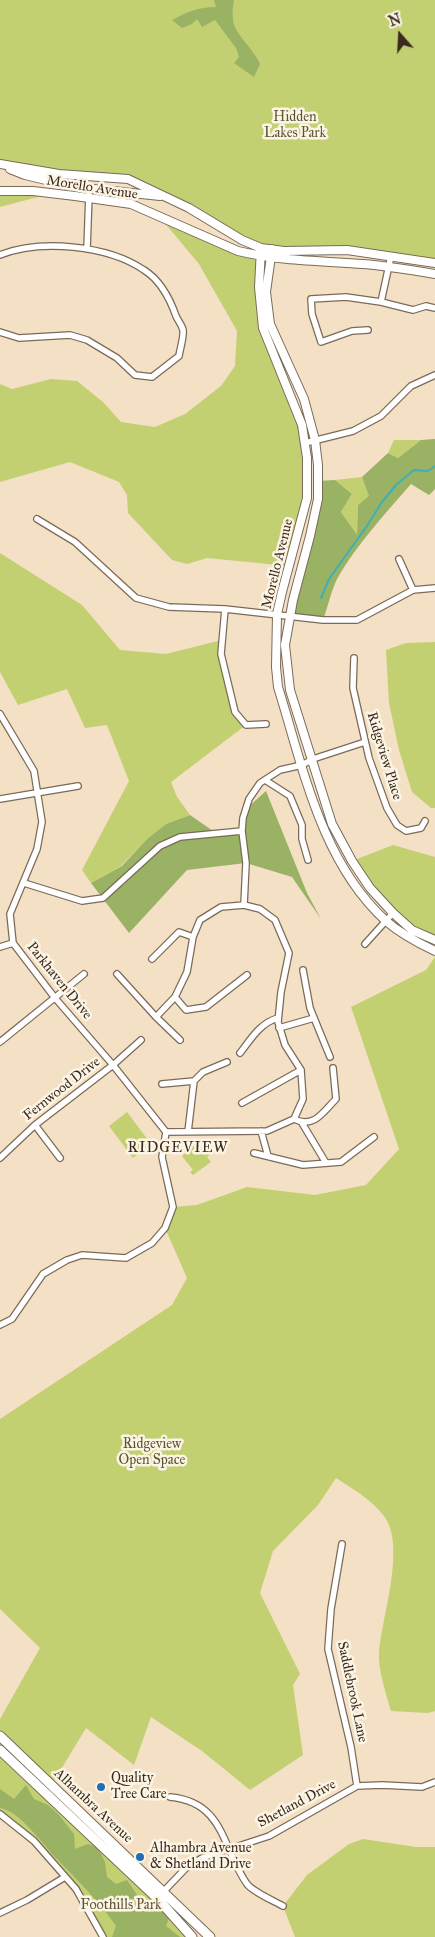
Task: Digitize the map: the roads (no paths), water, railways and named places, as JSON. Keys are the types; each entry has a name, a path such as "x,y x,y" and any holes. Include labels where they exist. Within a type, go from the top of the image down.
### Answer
{"main road":[{"name":"Alhambra Avenue","path":"0,1736 161,1895 192,1937"},
{"name":"Alhambra Avenue","path":"0,1750 210,1937"}],"street":[{"name":"Morello Avenue","path":"0,165 25,175 90,189 107,189 169,198"},
{"name":"Morello Avenue","path":"0,165 58,174 128,179 190,208 242,240 261,248 259,287 263,328 302,425 306,443 307,498 277,614 276,667 278,687 318,815 342,865 362,894 386,920 412,940 435,951"},
{"path":"86,249 90,189"},
{"name":"Morello Avenue","path":"0,191 32,192 131,204 238,251 260,257 389,266 435,274"},
{"path":"0,255 16,249 40,247 86,249 110,254 145,270 171,300 183,331 179,356 152,377 135,375 117,358 87,340 70,335 19,338 0,332"},
{"path":"261,248 284,251 346,250 435,263"},
{"name":"Morello Avenue","path":"272,250 266,292 270,324 304,399 315,440 318,464 318,499 290,616 285,645 290,690 332,824 370,888 412,930 435,940"},
{"path":"381,302 391,256"},
{"path":"368,330 352,331 321,342 312,314 311,299 346,297 381,302 413,310 426,306 435,308"},
{"path":"306,443 353,431 381,416 411,386 435,375"},
{"path":"37,519 75,542 136,598 169,607 225,609 323,620 357,620 412,590 435,588"},
{"path":"399,559 412,590"},
{"path":"225,609 221,654 235,712 246,725 266,724"},
{"name":"Ridgeview Place","path":"354,658 352,688 365,742 387,808 397,825 406,831 410,832 421,828 425,821"},
{"name":"Parkhaven Drive","path":"0,714 34,771 42,822 37,849 10,914 13,943 55,998 113,1065 166,1132"},
{"path":"244,905 246,863 242,830 243,818 249,799 260,783 280,770 365,742"},
{"path":"265,780 290,796 302,825 302,840 308,860"},
{"path":"0,799 78,786"},
{"path":"24,883 82,901 102,898 160,846 180,837 242,830"},
{"path":"0,1325 12,1319 43,1274 67,1260 82,1255 126,1258 152,1243 165,1228 172,1207 162,1157 166,1132 267,1131 294,1119 304,1098 301,1070 285,1046 279,1028 278,1018 281,992 289,953 275,920 260,909 244,905 221,907 200,920 192,937 187,972 176,997 156,1017"},
{"path":"365,944 393,913"},
{"path":"152,959 179,932 192,937"},
{"path":"0,948 13,943"},
{"path":"303,970 310,1008 330,1057"},
{"path":"0,1042 84,974"},
{"path":"117,974 180,1040"},
{"path":"176,997 186,1010 206,1007 246,975"},
{"path":"240,1053 257,1030 268,1021 278,1018"},
{"path":"279,1028 314,1018"},
{"name":"Fernwood Drive","path":"0,1158 34,1125 113,1065 141,1040"},
{"path":"188,1132 194,1081 203,1072 227,1062"},
{"path":"294,1119 302,1123 313,1122 336,1099 333,1068"},
{"path":"242,1103 301,1070"},
{"path":"162,1084 194,1081"},
{"path":"302,1123 326,1163"},
{"path":"34,1125 60,1158"},
{"path":"261,1131 268,1156"},
{"path":"254,1153 303,1165 341,1162 374,1137"},
{"name":"Saddlebrook Lane","path":"342,1544 331,1609 328,1649 351,1747 357,1786"},
{"name":"Shetland Drive","path":"161,1895 186,1868 202,1858 270,1836 357,1786 422,1787 435,1782"},
{"path":"170,1797 185,1798 206,1811 220,1826 248,1886 283,1906"},
{"path":"0,1815 34,1841 76,1888 103,1937"},
{"path":"0,1913 27,1900 66,1877"}],"waterway":[{"path":"321,598 329,579 382,502 396,485 414,470 428,471 435,466"}],"place":[{"name":"Quality Tree Care","path":"101,1787"},
{"name":"Alhambra Avenue & Shetland Drive","path":"140,1857"}],"district":[{"name":"RIDGEVIEW","path":"178,1148"}],"park label":[{"name":"Hidden Lakes Park","path":"295,126"},
{"name":"Ridgeview Open Space","path":"152,1454"},
{"name":"Foothills Park","path":"121,1906"}]}
